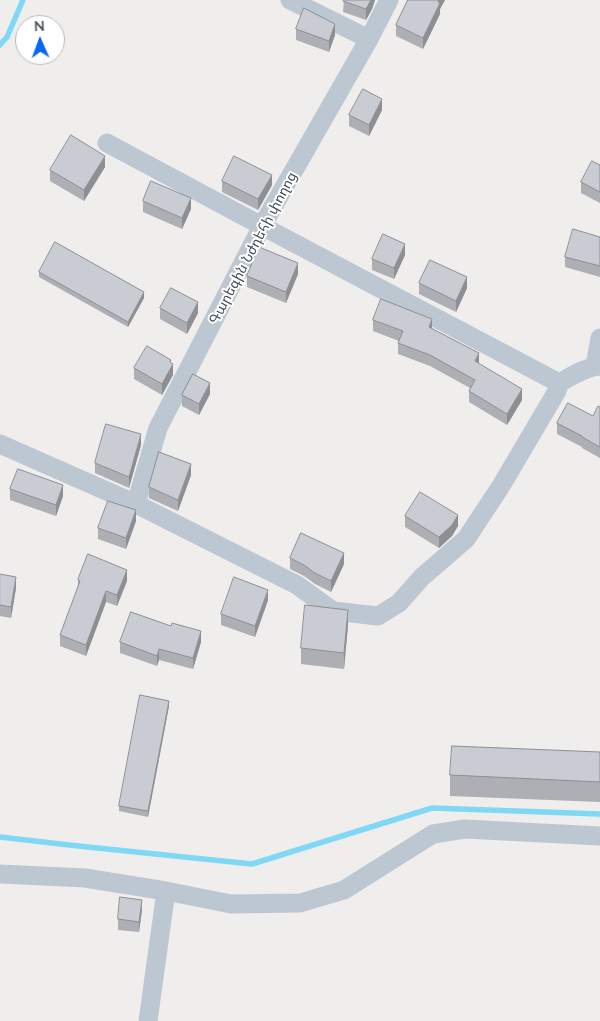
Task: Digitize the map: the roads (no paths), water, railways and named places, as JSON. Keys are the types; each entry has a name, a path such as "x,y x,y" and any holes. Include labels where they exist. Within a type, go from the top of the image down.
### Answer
{"street":[{"path":"290,0 369,38"},
{"name":"Գարեգին Նժդեհի փողոց","path":"136,504 158,428 262,226 389,0"},
{"path":"107,143 559,383"},
{"path":"0,444 136,504 296,585 333,611 378,616 399,603 422,577 466,538 501,486 557,391 559,383 577,373 598,366 600,338"},
{"path":"0,874 85,878 232,904 300,903 344,890 433,834 465,829 600,836"},
{"path":"148,1021 166,891"}],"waterway":[{"path":"0,45 7,37 23,0"},
{"path":"0,837 252,864 432,808 600,814"}]}
